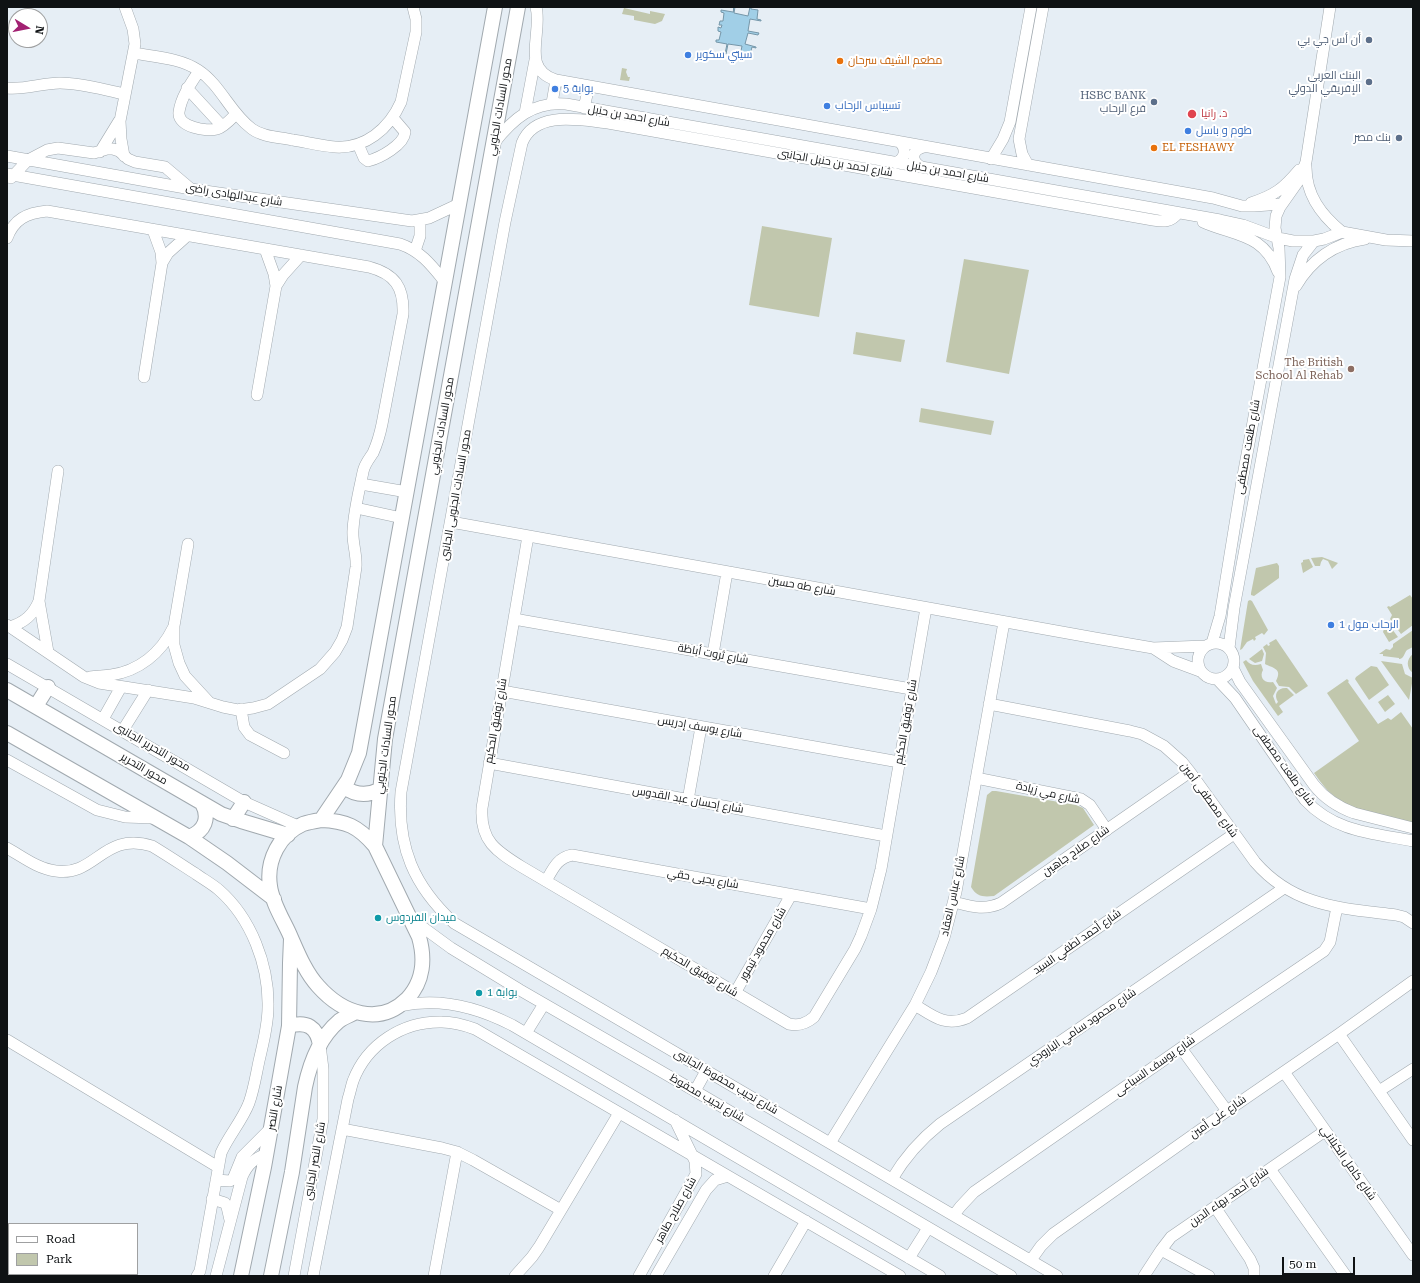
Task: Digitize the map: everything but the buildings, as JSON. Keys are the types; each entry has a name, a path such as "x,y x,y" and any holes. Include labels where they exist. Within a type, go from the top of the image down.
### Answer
{"main road":[{"name":"محور السادات الجنوبي","path":"321,820 344,787 353,770 359,753 495,7"},
{"name":"محور السادات الجنوبي","path":"375,846 379,790 385,739 518,7"},
{"path":"36,706 48,687"},
{"name":"محور التحرير","path":"7,690 221,814 293,830"},
{"path":"7,733 189,838 227,863 274,899"},
{"path":"344,787 353,792 364,794 379,790"},
{"path":"234,818 244,802"},
{"path":"189,838 202,830 205,824 205,809 202,803"},
{"path":"321,820 337,820 352,826 365,835 375,846 419,937 423,962 421,974 416,986 409,997 400,1006 384,1014 368,1015 340,1006 317,985 304,964 291,938 274,899 269,880 271,862 275,850 293,830 305,823 321,820"},
{"name":"شارع النصر","path":"241,1276 267,1154 289,1026 291,938"},
{"path":"271,1276 292,1172 305,1087 313,1060 320,1045 332,1028 341,1020 356,1012"},
{"path":"289,1026 298,1023 306,1024 314,1029 319,1036 320,1045"}],"street":[{"path":"124,156 120,121 135,44 133,29 125,7"},
{"path":"134,53 177,60 199,71 209,78 236,114 252,129 263,134 334,147 346,147 358,144 374,136 384,128 392,118 401,102 416,32 416,18 413,7"},
{"path":"525,113 535,60 538,18 536,7"},
{"path":"991,158 1003,139 1010,122 1031,7"},
{"path":"1028,165 1022,154 1019,139 1043,7"},
{"name":"شارع طلعت مصطفى","path":"1330,7 1306,162 1307,183 1316,206 1324,216 1342,232"},
{"name":"شارع احمد بن حنبل","path":"535,60 541,72 556,80 991,158 1242,206 1282,204"},
{"path":"199,71 187,88 178,113 182,122 185,125 205,130 218,129 236,114"},
{"path":"552,103 556,80"},
{"path":"7,88 22,89 59,83 125,94"},
{"path":"584,108 589,86"},
{"path":"187,88 222,126"},
{"name":"شارع احمد بن حنبل","path":"494,144 508,127 525,113 536,107 552,103 584,108 632,122 896,163 1220,220 1243,225 1278,238 1293,241 1314,241 1342,232"},
{"path":"358,144 364,158 368,161 384,155 394,147 404,136 405,132 392,118"},
{"name":"شارع احمد بن حنبل الجانبى","path":"536,125 551,120 567,119 632,122 1153,220 1166,222 1183,214"},
{"path":"100,152 120,121"},
{"name":"محور السادات الجنوبى الجانبى","path":"412,869 402,831 400,808 401,792 505,222 522,143 526,135 536,125"},
{"path":"896,163 904,156 905,151 904,146 900,142"},
{"path":"921,168 916,164 913,158 914,152 918,148 924,147"},
{"path":"10,177 28,160 52,149 58,148 94,154 107,149 113,149 119,151 124,156 135,162 165,167 191,189"},
{"name":"شارع عبدالهادى راضى","path":"7,156 191,189 403,220 420,221 459,204"},
{"path":"1242,206 1274,194 1290,181 1306,162"},
{"name":"شارع طلعت مصطفى","path":"1209,645 1220,616 1242,481 1280,277 1278,238 1275,223 1282,204 1299,180 1306,162"},
{"name":"شارع عبدالهادى راضى","path":"10,177 400,244 415,251 430,263 445,282"},
{"path":"1220,220 1224,213 1224,204 1222,201"},
{"path":"7,238 10,230 20,219 33,213 47,211 381,270 392,278 400,288 403,301 403,314 382,424 372,454 363,470 356,508 353,530 356,567 347,626 342,640 335,652 320,669 268,704 253,708 241,709 223,707 176,694 99,683 84,677 8,626"},
{"path":"1183,214 1210,225 1244,235 1254,240 1270,256 1280,277"},
{"path":"415,251 420,236 420,221"},
{"path":"144,376 162,263 161,252 153,230"},
{"path":"1342,232 1371,239"},
{"path":"162,263 168,252 187,236"},
{"path":"1292,292 1309,268 1319,258 1344,244 1357,240 1371,239 1413,241"},
{"name":"شارع طلعت مصطفى","path":"1229,648 1234,608 1292,292 1303,255 1314,241"},
{"path":"265,249 274,274 276,286"},
{"path":"257,396 276,286 282,275 301,255"},
{"path":"8,626 20,624 28,618 35,610 39,601 58,471"},
{"path":"361,484 407,492"},
{"path":"356,508 402,518"},
{"name":"شارع طه حسين","path":"451,522 1153,648 1209,645"},
{"name":"شارع توفيق الحكيم","path":"528,536 482,808 481,819 483,829 488,839 494,848 503,855 789,1024 802,1024 809,1022 814,1017 855,949 871,910 877,889 926,608"},
{"path":"188,544 174,626 174,645 179,664 185,676 209,702"},
{"path":"713,654 727,572"},
{"path":"39,601 48,652"},
{"name":"شارع ثروت أباظة","path":"514,618 911,689"},
{"name":"شارع عباس العقاد","path":"830,1143 915,1005 938,955 954,902 1004,622"},
{"path":"84,677 112,675 132,670 157,653 167,641 174,626"},
{"path":"1218,643 1229,648 1233,656 1233,668 1226,676 1217,680 1206,676 1200,671 1198,666 1198,655 1209,645 1218,643"},
{"name":"شارع طه حسين","path":"1153,648 1173,661 1200,671"},
{"path":"157,653 165,653 173,657 179,664"},
{"name":"محور التحرير الجانبى","path":"7,664 293,830"},
{"name":"شارع طلعت مصطفى","path":"1233,668 1240,682 1314,785 1324,796 1336,805 1354,813 1413,828"},
{"path":"103,719 126,688 128,684 127,679 132,670"},
{"path":"176,694 182,690 185,676"},
{"name":"شارع طلعت مصطفى","path":"1217,680 1235,698 1305,800 1318,813 1347,827 1413,841"},
{"path":"123,730 148,690"},
{"name":"شارع يوسف إدريس","path":"502,691 899,762"},
{"name":"شارع مصطفى أمين","path":"989,704 1130,730 1142,734 1174,753 1190,772 1234,834 1264,872 1284,888 1307,899 1337,907 1396,915 1404,917 1413,923"},
{"path":"241,709 244,727 250,735 284,753"},
{"path":"688,800 701,727"},
{"path":"7,760 97,810 125,817 154,818"},
{"name":"شارع إحسان عبد القدوس","path":"489,763 886,836"},
{"name":"شارع صلاح جاهين","path":"954,902 981,908 1001,904 1190,772"},
{"name":"شارع مي زيادة","path":"976,778 1081,799 1090,805 1107,830"},
{"name":"شارع أحمد لطفي السيد","path":"915,1005 936,1018 944,1021 960,1021 967,1018 1234,834"},
{"path":"7,848 45,869 58,872 71,871 83,867 107,850 118,845 135,843 152,846 218,889 233,905 246,923 255,942 267,984 268,1006 266,1028 249,1102 244,1116 226,1142 221,1153 200,1271 197,1276"},
{"name":"شارع يحيى حقي","path":"546,881 560,860 565,856 572,855 871,910"},
{"name":"شارع نجيب محفوظ الجانبى","path":"412,869 430,898 454,922 1057,1276"},
{"name":"شارع محمود سامي البارودي","path":"892,1179 908,1154 940,1124 1284,888"},
{"name":"شارع محمود تيمور","path":"735,993 791,895"},
{"name":"شارع يوسف السباعى","path":"954,1215 974,1192 1181,1048 1324,951 1331,937 1337,907"},
{"name":"شارع نجيب محفوظ","path":"408,914 421,926 451,948 544,1004 1011,1276"},
{"name":"شارع على أمين","path":"1031,1260 1041,1246 1053,1234 1413,981"},
{"path":"400,1006 415,1003 434,1002 473,1008 492,1015 526,1033 940,1276"},
{"path":"526,1033 544,1004"},
{"path":"313,1276 352,1081 369,1053 381,1041 395,1032 411,1026 432,1022 460,1024 475,1029 900,1276"},
{"path":"1339,1034 1413,1140"},
{"path":"7,1040 218,1167"},
{"name":"شارع النصر الجانبى","path":"294,1276 323,1119 324,1088 320,1045"},
{"path":"1181,1048 1227,1111"},
{"path":"1379,1091 1413,1069"},
{"path":"695,1091 706,1071"},
{"name":"شارع كامل الكيلاني","path":"1284,1072 1413,1255"},
{"path":"514,1276 532,1257 619,1113"},
{"name":"شارع صلاح طاهر","path":"639,1276 696,1174 697,1167 675,1120"},
{"path":"216,1180 233,1179 242,1157 271,1128"},
{"path":"342,1129 457,1152 561,1210"},
{"name":"شارع أحمد بهاء الدين","path":"1144,1276 1161,1250 1172,1237 1325,1131"},
{"path":"434,1276 457,1152"},
{"path":"216,1276 245,1171 254,1160 267,1154"},
{"path":"1270,1169 1346,1276"},
{"name":"شارع صلاح طاهر","path":"656,1276 706,1190 715,1180 728,1176"},
{"path":"212,1199 225,1203 230,1223"},
{"path":"1216,1206 1250,1259 1254,1268 1254,1276"},
{"path":"774,1276 806,1221"},
{"path":"909,1258 928,1228"},
{"path":"1161,1250 1209,1276"}],"green space":[{"path":"624,8 650,14 650,11 665,14 662,21 655,24 634,20 634,16 622,14"},
{"path":"622,68 627,69 626,72 628,77 630,77 629,81 620,80"},
{"path":"762,226 832,238 819,317 749,305"},
{"path":"964,259 1029,270 1009,374 946,362"},
{"path":"856,332 905,340 901,362 853,354"},
{"path":"921,408 994,421 991,435 919,422"},
{"path":"1322,557 1338,563 1332,569 1328,561 1323,559 1320,566 1315,566 1311,558"},
{"path":"1309,559 1313,567 1303,573 1301,563 1303,560"},
{"path":"1277,563 1279,566 1279,578 1254,596 1251,595 1256,568"},
{"path":"1410,595 1413,599 1413,625 1401,634 1390,619 1392,615 1387,607 1390,607"},
{"path":"1248,601 1252,601 1268,630 1264,635 1262,633 1255,637 1256,639 1254,641 1253,639 1247,642 1240,650"},
{"path":"1389,625 1398,637 1389,642 1383,632"},
{"path":"1413,630 1413,647 1407,650 1402,658 1399,659 1379,654 1386,649 1390,650 1393,647 1393,644"},
{"path":"1276,639 1308,686 1296,694 1289,687 1279,686 1276,681 1278,673 1276,669 1265,664 1266,653 1263,647 1267,644 1268,646 1270,645 1269,643"},
{"path":"1262,649 1264,654 1262,661 1255,663 1249,659"},
{"path":"1413,654 1413,673 1409,669 1408,661"},
{"path":"1246,660 1252,665 1261,664 1263,679 1267,682 1273,682 1277,688 1273,696 1276,704 1278,702 1276,694 1281,689 1287,688 1294,695 1279,706 1283,712 1278,716 1253,681 1243,662"},
{"path":"1381,661 1402,664 1405,674 1413,678 1409,700"},
{"path":"1371,666 1377,667 1389,685 1369,700 1355,679"},
{"path":"1347,679 1378,724 1388,718 1391,720 1401,712 1413,729 1413,824 1362,810 1342,802 1328,791 1314,773 1359,741 1327,693"},
{"path":"1388,695 1395,704 1385,712 1378,702"},
{"path":"992,791 1076,805 1083,808 1094,825 994,896 978,895 971,887 987,795"}],"water":[{"path":"734,7 734,13 748,16 750,7 751,9 758,10 757,19 761,21 750,19 748,31 759,33 758,35 748,33 745,44 756,47 752,47 750,55 742,53 741,57 742,46 728,44 725,54 727,44 716,42 716,40 719,40 721,32 718,31 718,27 721,28 722,25 719,25 720,21 723,21 724,13 721,12 721,10 733,12"}],"place":[{"name":"أن أس جي بي","path":"1369,40"},
{"name":"سيتي سكوير","path":"688,55"},
{"name":"مطعم الشيف سرحان","path":"840,61"},
{"name":"البنك العربي الإفريقي الدولي","path":"1369,82"},
{"name":"بوابة 5","path":"555,89"},
{"name":"HSBC BANK فرع الرحاب","path":"1154,102"},
{"name":"تسيباس الرحاب","path":"827,106"},
{"name":"د. رانيا","path":"1192,114"},
{"name":"طوم و باسل","path":"1188,131"},
{"name":"بنك مصر","path":"1399,138"},
{"name":"EL FESHAWY","path":"1154,148"},
{"name":"The British School Al Rehab","path":"1351,369"},
{"name":"الرحاب مول 1","path":"1331,625"},
{"name":"ميدان الفردوس","path":"378,918"},
{"name":"بوابة 1","path":"479,993"}]}
